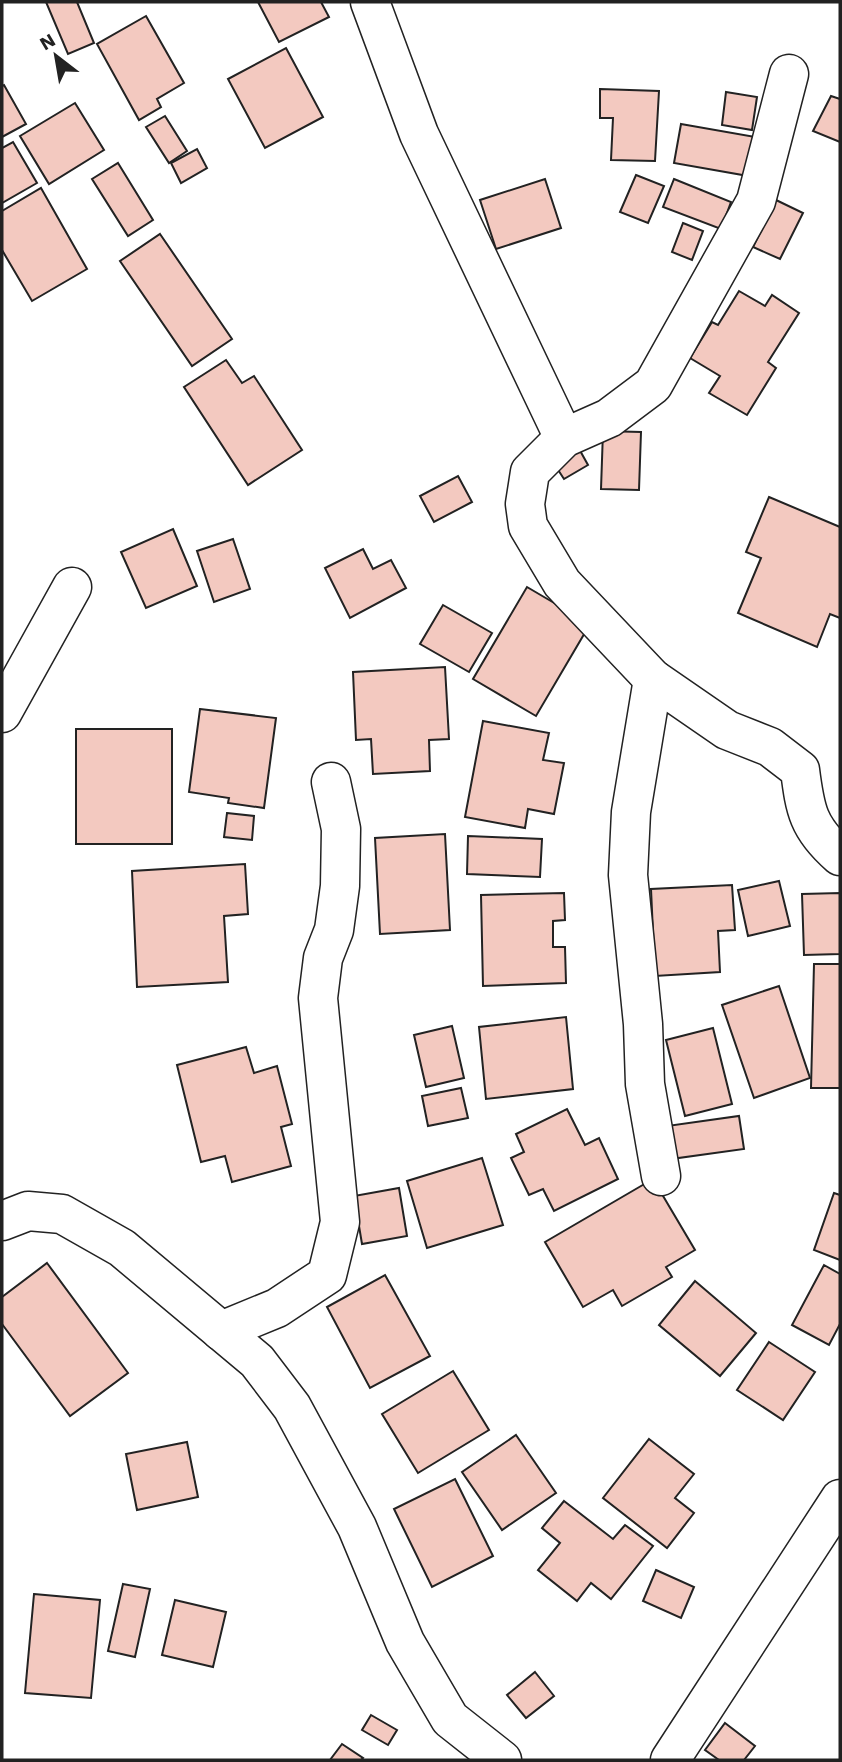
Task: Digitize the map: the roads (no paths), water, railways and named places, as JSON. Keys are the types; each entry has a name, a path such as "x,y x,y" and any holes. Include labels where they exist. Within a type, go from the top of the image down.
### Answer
{"street":[{"path":"370,2 419,134 564,438"},
{"path":"789,74 756,201 653,385 609,418 564,438 530,472 525,504 528,526 562,583 653,678 727,730 770,747 800,770 805,805 819,837 840,856"},
{"path":"2,713 72,587"},
{"path":"653,678 631,813 628,875 643,1024 645,1084 660,1176"},
{"path":"222,1331 277,1308 327,1275 340,1222 318,998 323,958 334,930 340,886 341,829 331,782"},
{"path":"2,1221 27,1211 62,1214 122,1248 257,1361 292,1407 357,1527 405,1642 450,1719 502,1760"},
{"path":"670,1760 840,1499"}]}
